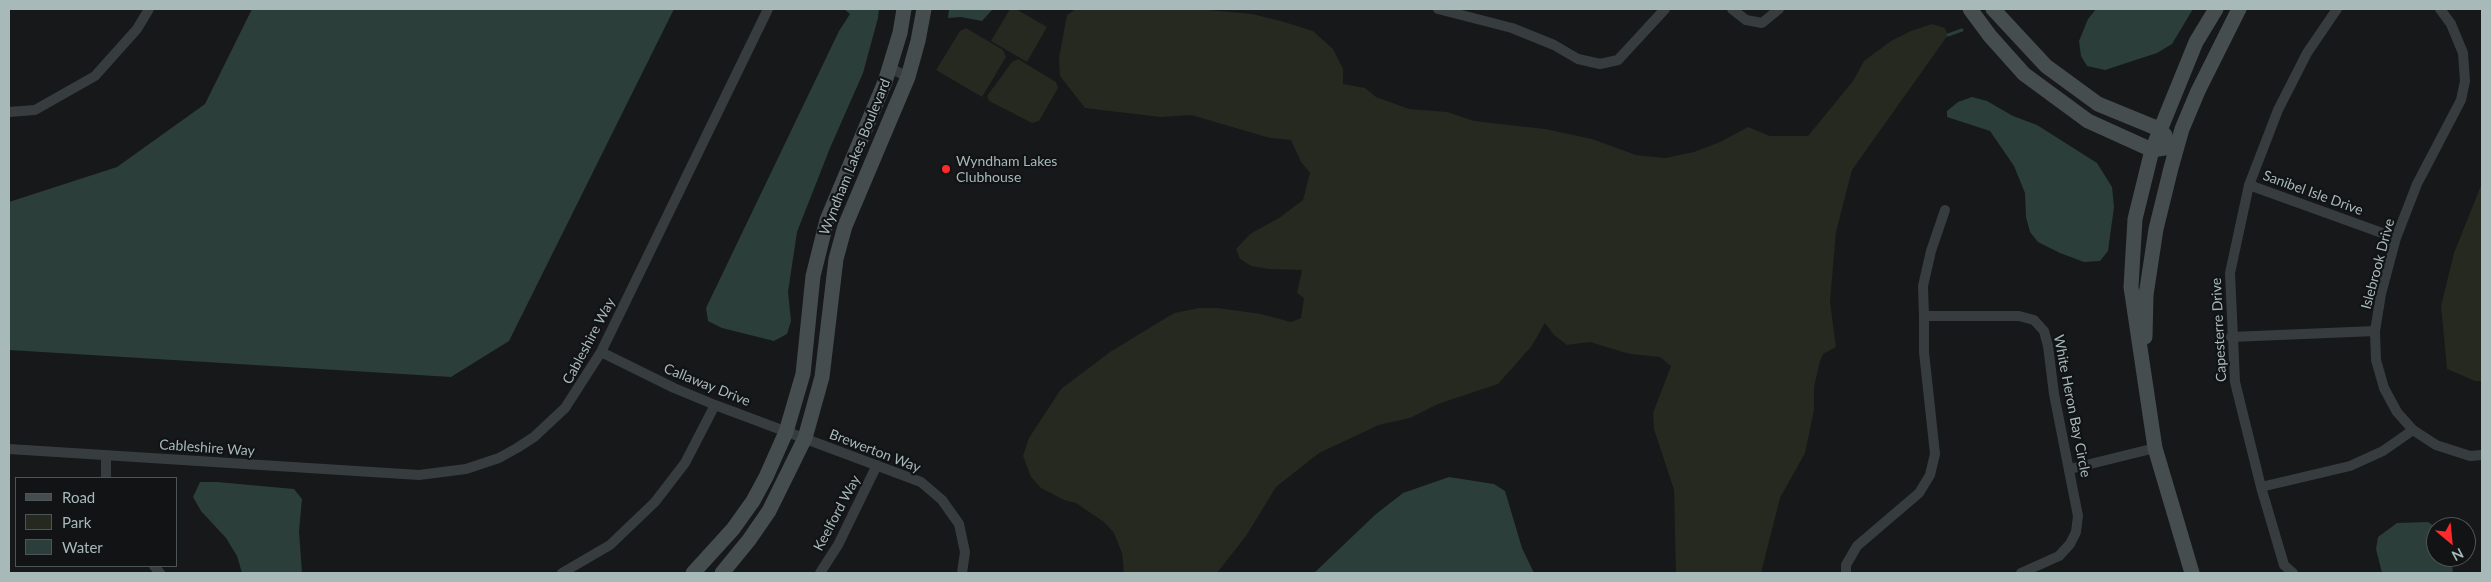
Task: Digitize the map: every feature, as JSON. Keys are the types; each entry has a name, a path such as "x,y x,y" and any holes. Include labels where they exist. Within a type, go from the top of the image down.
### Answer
{"street":[{"path":"9,112 36,110 95,76 137,29 149,9"},
{"name":"Cableshire Way","path":"9,449 419,475 466,469 499,458 534,437 565,408 601,352 768,9"},
{"name":"Wyndham Lakes Boulevard","path":"693,573 733,529 753,501 786,432 803,374 813,276 827,220 890,68 904,9"},
{"name":"Wyndham Lakes Boulevard","path":"722,573 750,540 769,511 805,438 822,377 827,346 830,293 838,250 846,226 908,77 924,9"},
{"path":"1438,9 1512,28 1554,45 1578,59 1600,64 1618,60 1665,9"},
{"path":"1732,9 1746,20 1762,23 1779,9"},
{"path":"1970,9 1996,43 2024,74 2088,121 2152,150 2177,146"},
{"path":"1993,9 2054,72 2098,104 2159,129 2177,146"},
{"path":"2192,573 2155,448 2131,287 2134,219 2152,150 2196,42 2216,9"},
{"path":"2144,381 2146,295 2156,229 2177,146 2198,91 2239,9"},
{"name":"Capesterre Drive","path":"2293,573 2284,565 2261,488 2235,382 2231,337 2230,273 2249,185 2278,110 2307,54 2337,9"},
{"name":"Islebrook Drive","path":"2440,9 2451,24 2463,54 2465,81 2461,100 2417,184 2396,238 2381,294 2375,331 2376,360 2384,388 2397,412 2413,430 2436,445 2470,456 2482,456"},
{"path":"890,68 908,77"},
{"name":"Sanibel Isle Drive","path":"2249,185 2396,238"},
{"path":"1846,573 1846,566 1857,546 1919,493 1930,475 1935,454 1924,352 1924,286 1931,252 1945,210"},
{"name":"White Heron Bay Circle","path":"1924,316 2019,316 2034,320 2044,331 2048,346 2054,394 2078,516 2076,532 2070,544 2059,556 2020,573"},
{"path":"2231,337 2375,331"},
{"name":"Callaway Drive","path":"601,352 674,388 805,438"},
{"path":"562,573 610,545 655,502 685,462 715,405"},
{"path":"2261,488 2350,466 2383,451 2413,430"},
{"name":"Brewerton Way","path":"805,438 921,482 942,500 959,524 965,552 962,573"},
{"path":"2070,468 2155,448"},
{"path":"106,456 106,477"},
{"name":"Keelford Way","path":"820,573 838,544 877,465"}],"green space":[{"path":"1010,9 1016,9 1047,27 1027,62 991,41"},
{"path":"1076,9 1197,9 1252,14 1281,21 1313,31 1333,49 1343,69 1343,84 1365,88 1376,97 1409,109 1447,112 1474,121 1545,129 1592,139 1636,155 1665,158 1694,152 1720,142 1748,127 1770,136 1808,136 1853,81 1864,61 1891,41 1911,31 1932,24 1945,28 1948,35 1852,170 1836,232 1830,302 1836,347 1823,354 1820,361 1814,387 1814,410 1805,453 1780,498 1761,573 1676,573 1674,490 1654,429 1653,413 1671,366 1660,357 1630,354 1590,342 1567,345 1554,335 1545,323 1531,347 1498,384 1438,404 1410,418 1379,425 1319,453 1276,487 1246,536 1217,573 1124,573 1122,553 1114,533 1104,522 1076,503 1064,500 1041,488 1031,477 1023,456 1029,438 1061,389 1110,352 1174,313 1199,308 1218,308 1261,314 1291,322 1301,318 1304,298 1297,293 1302,270 1269,269 1251,266 1240,259 1236,249 1250,234 1279,218 1303,200 1310,173 1301,162 1291,140 1270,138 1191,115 1160,117 1085,108 1060,76 1059,58 1067,15"},
{"path":"966,28 1003,50 1006,57 982,97 936,70 960,31"},
{"path":"1018,59 1056,82 1058,88 1039,121 1032,123 989,101 987,96 1012,62"},
{"path":"2482,183 2482,381 2475,381 2447,369 2441,306 2454,253"}],"water":[{"path":"252,9 674,9 509,341 451,377 9,350 9,202 117,167 205,104"},
{"path":"844,9 879,9 878,18 863,73 830,148 797,232 788,292 791,321 787,334 774,341 722,328 708,321 706,308 839,31 850,14"},
{"path":"949,9 993,9 982,21 961,17 948,18"},
{"path":"2096,9 2193,9 2172,44 2157,53 2105,70 2087,66 2081,56 2079,41 2088,19"},
{"path":"1972,97 1987,101 2013,116 2037,125 2097,163 2112,187 2114,207 2108,251 2100,261 2084,262 2060,253 2038,242 2030,232 2026,217 2025,193 2014,166 1990,131 1947,117 1947,111 1958,102"},
{"path":"1449,477 1494,484 1505,491 1522,548 1534,573 1314,573 1376,514 1403,493"},
{"path":"200,482 294,489 302,499 299,531 302,573 242,573 237,556 226,538 201,511 193,497"},
{"path":"2426,522 2426,567 2452,567 2453,573 2382,573 2376,549 2378,537 2397,523"}],"waterway":[{"path":"1948,35 1962,30"}],"place":[{"name":"Wyndham Lakes Clubhouse","path":"946,169"}]}
